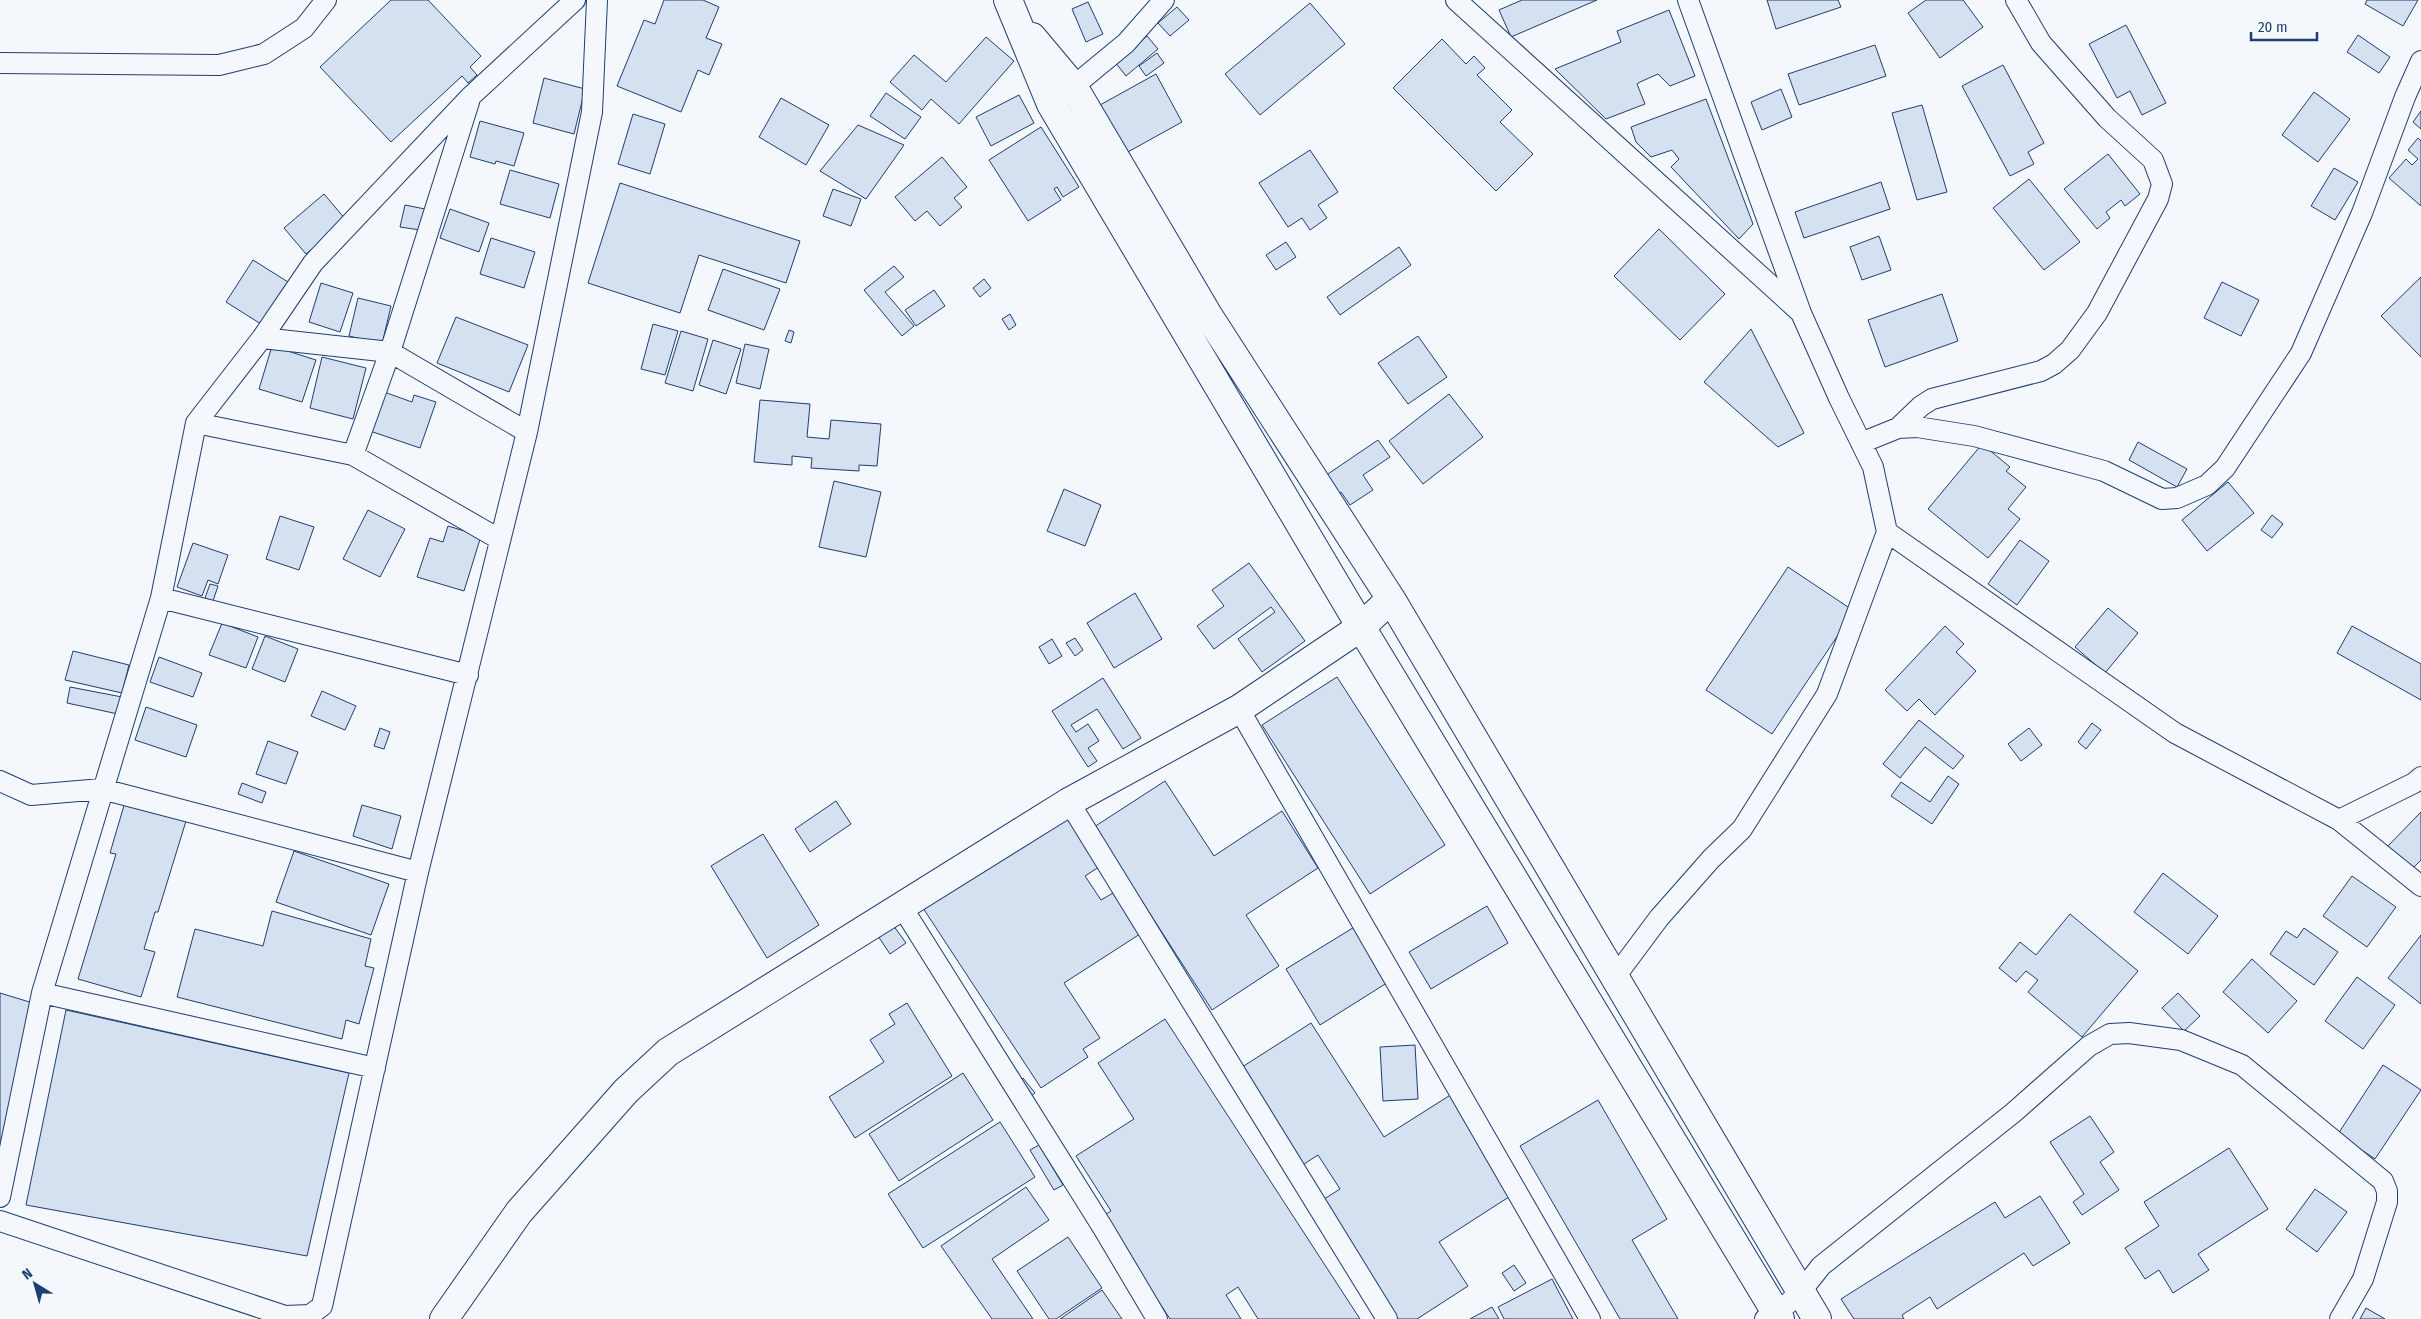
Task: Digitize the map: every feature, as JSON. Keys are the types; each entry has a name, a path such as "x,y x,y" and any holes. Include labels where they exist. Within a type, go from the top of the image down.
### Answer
{"main road":[{"path":"1013,9 1073,86 1208,315 1391,599 1816,1319"},
{"path":"1013,9 1051,104 1361,627 1588,1000 1774,1317"},
{"path":"1186,331 1208,315"},
{"path":"444,1319 519,1212 626,1091 668,1052 1069,802 1239,709 1361,627 1391,599"},
{"path":"1588,1000 1615,977"}],"street":[{"path":"0,63 219,65 264,54 304,28 326,0"},
{"path":"0,1197 42,993 161,598 196,423 262,338 313,263 470,97 575,0"},
{"path":"0,1221 285,1316 310,1315 322,1306 418,872 468,675 498,539 527,432 592,112 597,0"},
{"path":"1051,104 1126,43 1164,0"},
{"path":"1456,0 1801,313"},
{"path":"1615,977 1660,918 1711,859 1742,829 1827,694 1887,532 1873,467 1801,313 1688,0"},
{"path":"1898,428 1921,406 1932,399 2041,371 2054,364 2070,350 2097,313 2158,199 2162,184 2153,160 2107,118 2041,43 2016,0"},
{"path":"1861,443 1898,428 1917,427 1974,436 2104,471 2162,499 2177,498 2207,485 2225,468 2301,354 2362,213 2405,97 2421,60"},
{"path":"353,455 390,352 470,97"},
{"path":"262,338 390,352 527,432"},
{"path":"196,423 353,455 498,539"},
{"path":"1887,532 2175,733 2339,820 2421,886"},
{"path":"161,598 468,675"},
{"path":"1239,709 1590,1319"},
{"path":"2339,820 2414,783 2421,777"},
{"path":"0,781 31,795 102,790 418,872"},
{"path":"1069,802 1387,1319"},
{"path":"902,907 1103,1228 1157,1319"},
{"path":"42,993 376,1068"},
{"path":"1774,1317 1801,1292 1821,1266 2013,1113 2090,1046 2110,1034 2129,1033 2181,1040 2242,1065 2383,1181 2388,1191 2387,1202 2363,1279 2340,1319"}],"building":[{"path":"391,0 428,0 481,56 470,67 477,75 468,83 462,76 391,142 320,67"},
{"path":"664,0 703,0 719,7 706,38 722,44 709,75 698,70 681,112 617,86 644,20 655,24"},
{"path":"1522,0 1597,0 1511,37 1499,10"},
{"path":"1767,0 1838,0 1841,7 1776,29"},
{"path":"1926,0 1963,0 1983,27 1940,58 1908,13"},
{"path":"2367,0 2418,0 2403,26 2365,4"},
{"path":"1088,2 1103,34 1086,42 1072,9"},
{"path":"1310,3 1345,44 1260,115 1225,74"},
{"path":"1177,7 1189,20 1170,36 1158,23"},
{"path":"1669,10 1695,76 1670,86 1658,74 1640,82 1637,84 1645,104 1606,119 1555,69 1621,42 1617,31"},
{"path":"2126,25 2166,103 2142,115 2130,91 2117,98 2089,44"},
{"path":"2358,35 2390,57 2379,73 2347,52"},
{"path":"1147,36 1158,49 1126,76 1115,62"},
{"path":"986,37 1014,61 959,124 931,99 922,110 890,82 914,55 946,82"},
{"path":"1442,39 1466,64 1474,56 1485,68 1477,75 1512,110 1500,122 1533,154 1496,191 1393,88"},
{"path":"1875,45 1886,76 1799,105 1788,74"},
{"path":"1157,53 1164,63 1146,76 1139,66"},
{"path":"2003,65 2044,143 2028,152 2034,164 2010,176 1962,86"},
{"path":"1156,74 1182,122 1126,153 1100,105"},
{"path":"544,78 585,89 574,134 533,123"},
{"path":"1781,89 1792,117 1762,130 1751,102"},
{"path":"2314,92 2350,119 2318,162 2282,135"},
{"path":"886,93 921,117 905,139 870,116"},
{"path":"1019,95 1034,123 991,146 976,117"},
{"path":"781,98 829,125 806,165 759,137"},
{"path":"1706,99 1753,224 1739,239 1671,167 1679,159 1672,150 1651,157 1636,142 1631,127"},
{"path":"1922,105 1947,192 1917,200 1892,113"},
{"path":"2421,111 2421,129 2413,122"},
{"path":"633,114 665,124 650,174 618,164"},
{"path":"480,121 524,133 514,166 496,161 495,164 470,157"},
{"path":"858,125 904,145 866,199 820,171"},
{"path":"1041,127 1079,187 1063,197 1057,187 1054,189 1061,200 1028,221 989,160"},
{"path":"2418,138 2421,141 2421,206 2389,178 2406,159 2412,165 2418,159 2408,150"},
{"path":"1310,150 1338,192 1318,205 1327,218 1310,230 1302,218 1288,227 1259,183"},
{"path":"2108,154 2140,194 2125,206 2121,200 2106,212 2110,218 2097,229 2064,189"},
{"path":"942,157 967,187 954,198 962,207 940,226 927,211 915,221 895,197"},
{"path":"2334,168 2358,182 2335,220 2311,206"},
{"path":"510,170 559,184 550,218 500,204"},
{"path":"2029,179 2080,242 2044,270 1993,208"},
{"path":"1881,182 1890,209 1804,238 1795,212"},
{"path":"620,183 800,241 786,283 699,255 680,313 588,283"},
{"path":"833,189 861,199 851,226 823,216"},
{"path":"324,194 346,220 306,254 284,228"},
{"path":"405,205 425,209 420,230 400,227"},
{"path":"450,209 489,223 479,252 440,238"},
{"path":"1659,229 1725,294 1680,340 1614,276"},
{"path":"1879,236 1891,270 1862,280 1850,247"},
{"path":"491,238 535,252 524,288 480,274"},
{"path":"1286,242 1296,257 1276,270 1266,255"},
{"path":"1399,247 1411,265 1340,315 1327,297"},
{"path":"253,260 288,282 261,324 226,302"},
{"path":"894,266 904,277 885,292 914,326 902,336 864,290"},
{"path":"723,269 780,289 764,330 708,310"},
{"path":"2421,277 2421,357 2381,316"},
{"path":"984,279 991,288 980,297 973,288"},
{"path":"2222,282 2259,300 2241,336 2204,318"},
{"path":"321,283 353,293 340,332 309,322"},
{"path":"934,290 945,306 916,326 905,310"},
{"path":"1942,294 1958,341 1885,367 1868,320"},
{"path":"358,298 391,306 382,344 349,336"},
{"path":"1010,314 1016,325 1009,330 1002,319"},
{"path":"456,317 528,345 509,392 437,363"},
{"path":"653,324 678,331 665,375 641,369"},
{"path":"1751,329 1804,433 1778,447 1704,382"},
{"path":"789,330 794,332 791,343 785,341"},
{"path":"681,331 708,339 693,391 665,383"},
{"path":"1418,336 1447,377 1408,404 1378,363"},
{"path":"713,340 741,349 726,394 699,385"},
{"path":"745,344 769,349 760,389 736,383"},
{"path":"272,346 316,360 302,402 259,389"},
{"path":"322,357 366,368 353,419 310,408"},
{"path":"384,392 412,402 414,395 436,402 420,448 370,431"},
{"path":"1449,394 1483,437 1423,484 1389,441"},
{"path":"760,400 810,404 807,437 829,439 831,420 881,424 877,466 859,465 859,471 811,468 812,458 792,456 792,465 754,462"},
{"path":"1378,440 1390,457 1363,475 1373,490 1350,505 1341,492 1334,497 1322,478"},
{"path":"2138,442 2187,469 2177,487 2129,460"},
{"path":"1982,444 2010,467 2006,471 2026,487 2008,509 2020,519 1988,558 1928,509"},
{"path":"834,481 881,492 866,557 819,547"},
{"path":"2228,482 2254,513 2207,551 2182,520"},
{"path":"1064,489 1101,505 1085,546 1047,531"},
{"path":"368,510 405,529 380,577 343,559"},
{"path":"2272,515 2283,524 2272,538 2261,530"},
{"path":"280,516 314,527 299,570 266,559"},
{"path":"448,526 481,536 464,591 417,577 430,538 443,542"},
{"path":"2020,540 2049,561 2017,605 1988,584"},
{"path":"193,543 228,555 218,584 208,580 202,596 177,587"},
{"path":"1249,563 1305,641 1262,672 1238,639 1275,612 1271,607 1214,649 1197,626 1224,606 1212,590"},
{"path":"1788,567 1854,611 1772,734 1706,690"},
{"path":"210,584 218,586 213,601 205,598"},
{"path":"1135,593 1162,639 1114,668 1087,623"},
{"path":"2108,608 2138,633 2105,673 2075,647"},
{"path":"222,623 258,637 246,668 209,655"},
{"path":"1945,626 1964,644 1956,652 1976,671 1935,715 1919,699 1907,711 1885,690"},
{"path":"2352,626 2421,664 2421,700 2337,653"},
{"path":"265,636 298,649 285,682 252,669"},
{"path":"1075,638 1083,650 1075,656 1066,643"},
{"path":"1052,639 1062,656 1049,664 1039,647"},
{"path":"73,651 129,665 122,693 65,680"},
{"path":"159,657 202,673 193,697 150,682"},
{"path":"1337,677 1445,845 1370,894 1262,725"},
{"path":"1103,678 1141,738 1123,749 1097,709 1071,725 1076,732 1088,724 1099,741 1088,748 1097,761 1088,767 1052,711"},
{"path":"70,687 122,697 118,714 67,703"},
{"path":"322,691 356,706 345,730 311,716"},
{"path":"146,707 197,725 186,757 135,740"},
{"path":"1919,720 1964,756 1953,769 1925,747 1900,778 1883,764"},
{"path":"2092,723 2101,730 2086,749 2078,742"},
{"path":"380,728 390,732 384,749 374,746"},
{"path":"2029,728 2042,745 2021,761 2008,744"},
{"path":"268,741 298,752 286,784 256,774"},
{"path":"1948,776 1959,784 1932,824 1891,796 1901,782 1930,802"},
{"path":"1165,781 1214,856 1282,811 1318,868 1246,915 1279,966 1212,1010 1094,827"},
{"path":"242,783 266,792 262,803 238,794"},
{"path":"836,801 851,824 810,852 795,829"},
{"path":"125,802 186,821 158,912 155,912 144,949 155,952 141,997 78,979 116,854 110,853"},
{"path":"362,805 401,816 392,849 353,836"},
{"path":"2421,812 2421,860 2411,870 2387,847"},
{"path":"1065,815 1099,867 1085,876 1101,900 1113,893 1140,934 1064,983 1100,1038 1083,1049 1088,1057 1041,1088 923,908"},
{"path":"763,834 819,925 767,958 711,866"},
{"path":"294,851 389,884 371,935 276,902"},
{"path":"2163,873 2218,916 2188,954 2134,912"},
{"path":"2352,876 2396,907 2367,947 2323,916"},
{"path":"1487,906 1508,943 1431,989 1409,952"},
{"path":"272,911 371,939 365,966 374,968 359,1024 346,1020 342,1039 177,997 195,929 263,946"},
{"path":"2070,914 2138,971 2082,1037 2028,992 2038,980 2026,971 2016,982 1999,968 2020,942 2036,955"},
{"path":"893,925 906,943 890,954 878,936"},
{"path":"1356,926 1390,981 1320,1025 1286,969"},
{"path":"2304,928 2338,952 2314,985 2270,954 2286,931 2297,938"},
{"path":"2421,935 2421,1004 2388,978"},
{"path":"2252,959 2297,1001 2268,1033 2223,992"},
{"path":"2357,977 2395,1005 2363,1049 2325,1021"},
{"path":"0,993 36,1004 0,1161"},
{"path":"2178,993 2200,1016 2184,1031 2162,1008"},
{"path":"907,1003 952,1076 855,1138 829,1097 884,1062 870,1040 895,1024 889,1014"},
{"path":"66,1010 349,1073 307,1256 26,1205"},
{"path":"1165,1019 1360,1319 1258,1319 1238,1287 1226,1295 1241,1319 1170,1319 1103,1216 1111,1211 1076,1156 1134,1119 1098,1063"},
{"path":"1311,1023 1384,1137 1452,1094 1515,1193 1439,1242 1468,1286 1417,1319 1396,1319 1321,1201 1340,1189 1318,1155 1301,1166 1239,1069"},
{"path":"1415,1045 1418,1099 1383,1101 1380,1047"},
{"path":"2383,1065 2421,1090 2375,1159 2338,1134"},
{"path":"963,1073 993,1120 899,1181 869,1134"},
{"path":"1023,1078 1035,1093 1027,1099 1016,1084"},
{"path":"1598,1100 1667,1219 1632,1240 1678,1319 1620,1319 1520,1146"},
{"path":"2090,1116 2114,1152 2100,1162 2119,1190 2082,1215 2073,1202 2084,1194 2050,1142"},
{"path":"1000,1122 1035,1177 923,1248 888,1194"},
{"path":"1039,1145 1063,1185 1054,1190 1030,1150"},
{"path":"2229,1148 2268,1209 2198,1254 2209,1270 2173,1293 2159,1270 2145,1279 2125,1248 2159,1226 2144,1202"},
{"path":"1026,1187 1049,1220 992,1259 1033,1319 992,1319 941,1246"},
{"path":"2315,1189 2347,1212 2317,1252 2286,1229"},
{"path":"2040,1196 2070,1243 2033,1266 2024,1253 1937,1309 1930,1297 1902,1315 1904,1319 1854,1319 1841,1299 1995,1202 2005,1218"},
{"path":"1068,1237 1102,1288 1056,1319 1049,1319 1017,1271"},
{"path":"1514,1265 1526,1283 1514,1291 1502,1273"},
{"path":"1552,1279 1573,1319 1504,1319 1498,1307"},
{"path":"1102,1290 1122,1319 1060,1319"},
{"path":"1492,1307 1499,1319 1470,1319"},
{"path":"2366,1308 2385,1319 2360,1319"}]}
